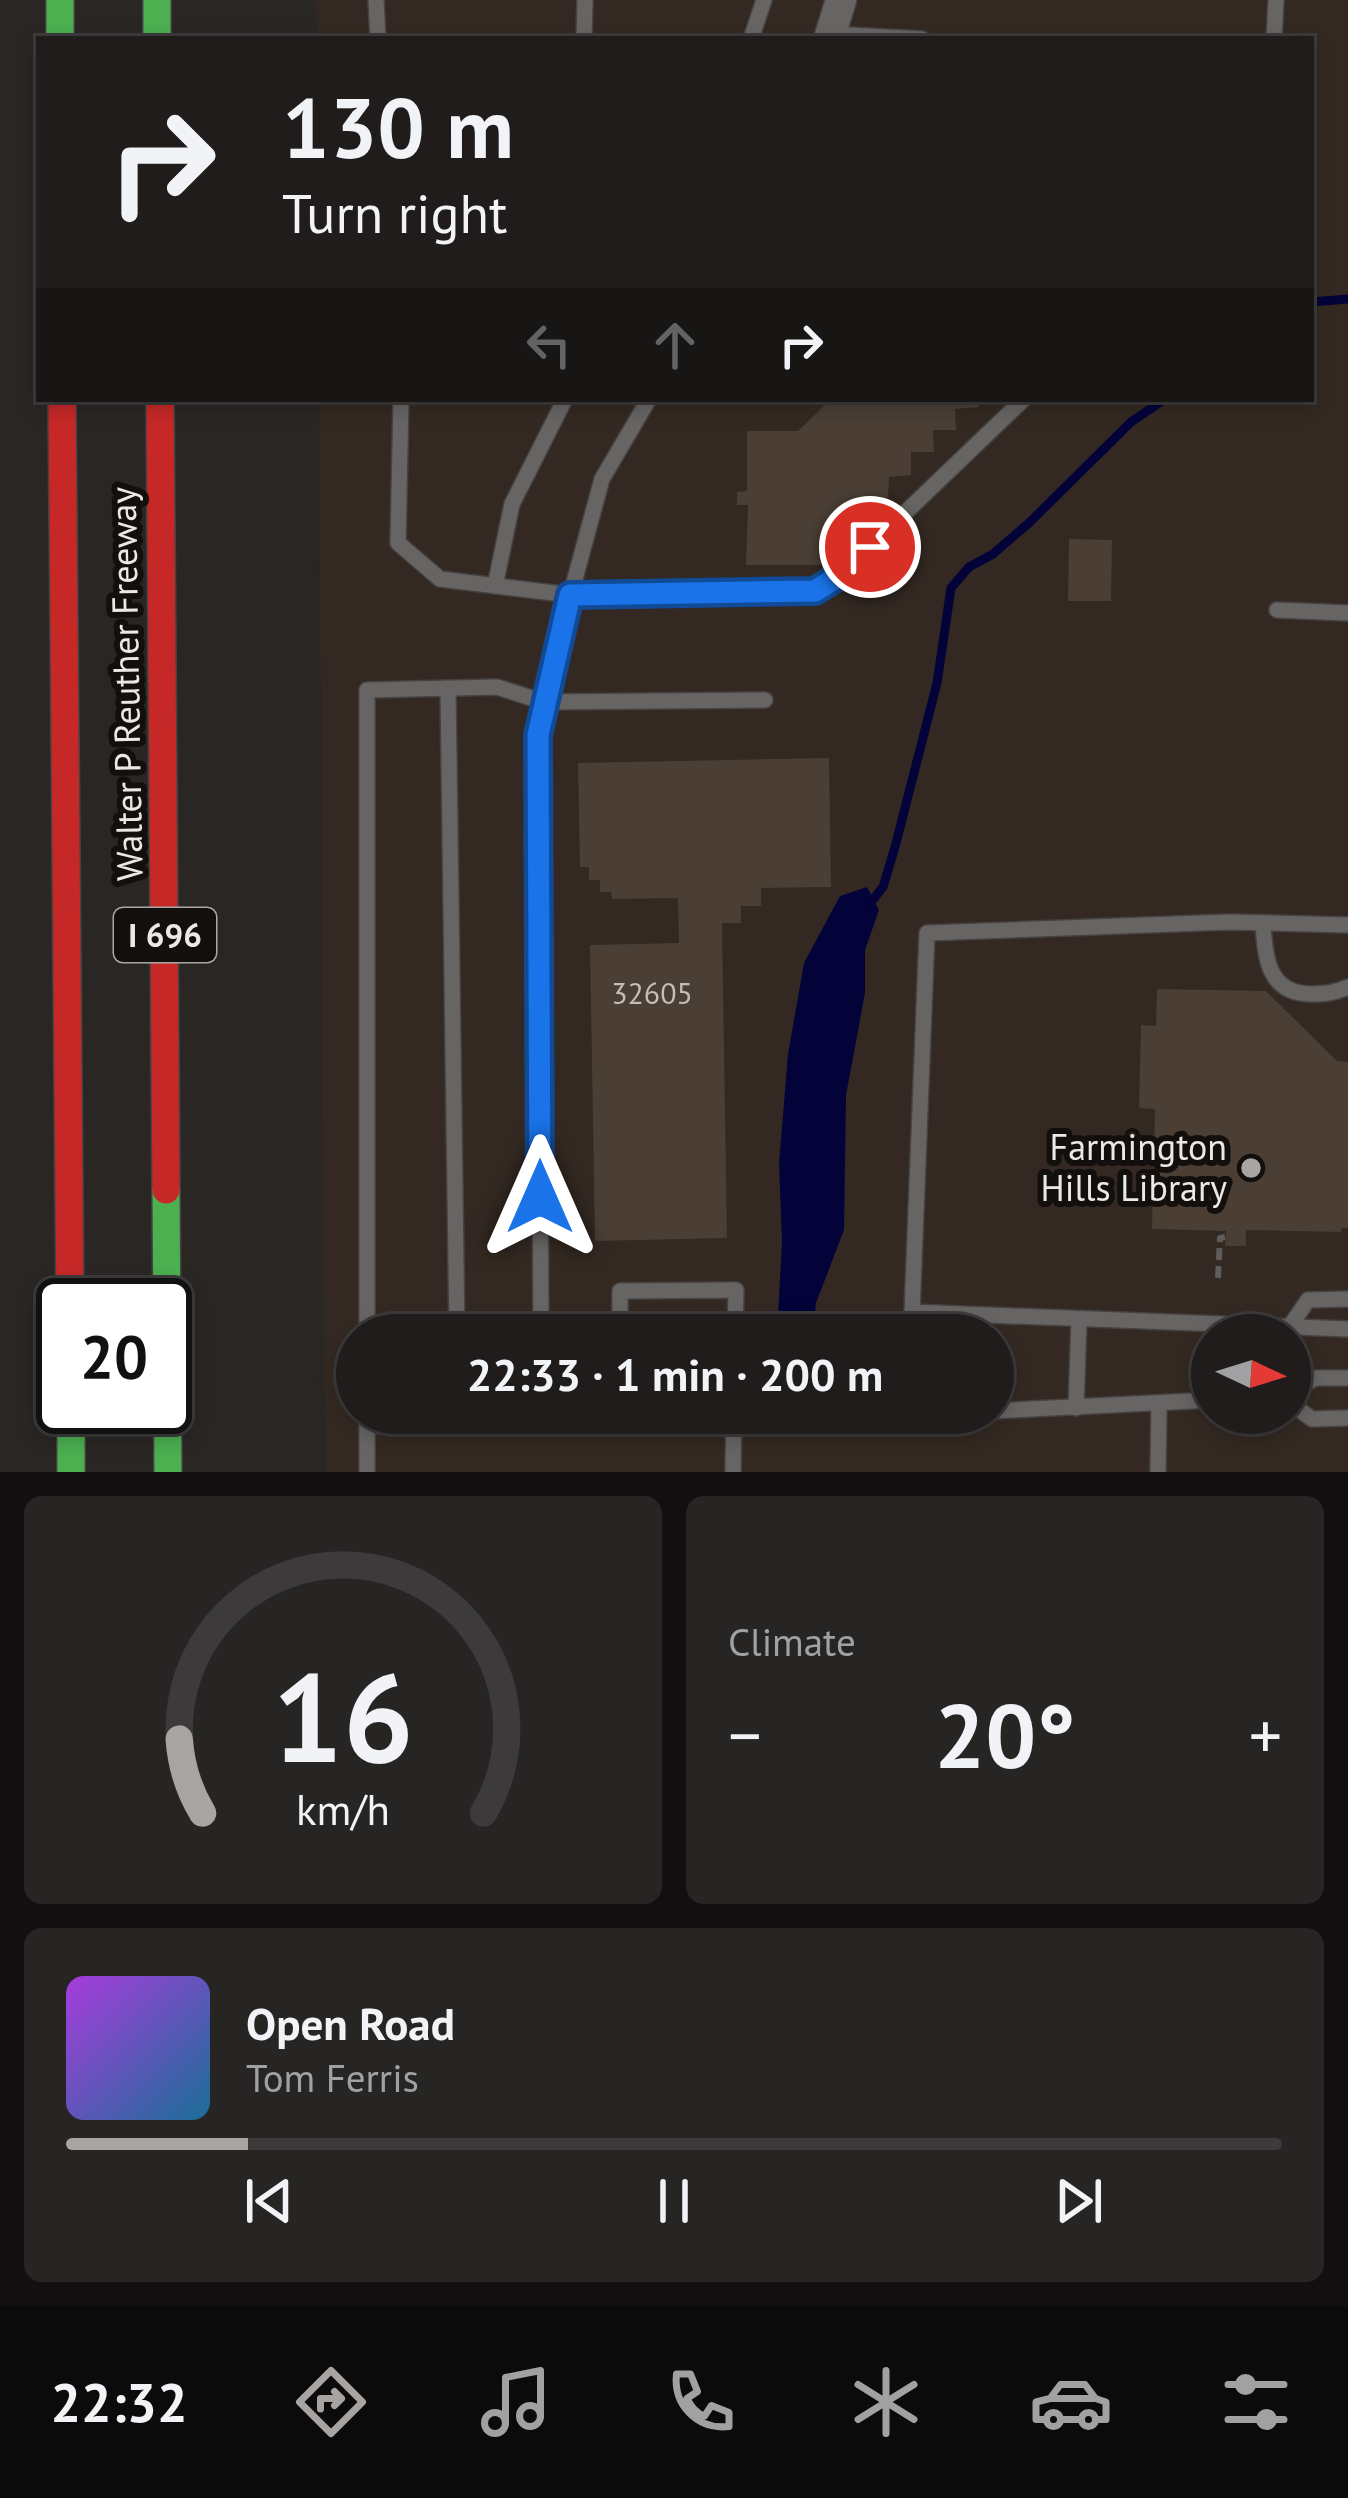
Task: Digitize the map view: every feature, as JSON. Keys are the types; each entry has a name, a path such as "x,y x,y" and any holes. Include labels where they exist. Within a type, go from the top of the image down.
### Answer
{"highway":[{"path":"60,0 60,36"},
{"path":"157,0 158,36"},
{"name":"Walter P Reuther Freeway","path":"62,402 70,1278"},
{"name":"Walter P Reuther Freeway","path":"160,402 168,1472"},
{"path":"71,1434 71,1472"}],"street":[{"path":"830,36 842,0"}],"lane":[{"path":"376,0 378,36"},
{"path":"584,36 585,0"},
{"path":"752,36 764,0"},
{"path":"1274,36 1276,0"},
{"path":"401,402 398,543 440,579 570,595 815,591 839,576 1021,402"},
{"path":"495,586 512,504 563,402"},
{"path":"541,1314 538,735 602,479 648,402"},
{"path":"1277,610 1348,613"},
{"path":"367,1314 367,690 497,687 544,702 765,700"},
{"path":"448,688 457,1314"},
{"path":"1191,1325 912,1312 927,933 1263,923 1348,926"},
{"path":"1263,923 1265,958 1276,982 1294,994 1334,994 1348,987"},
{"path":"620,1314 620,1291 736,1289 735,1314"},
{"path":"1298,1314 1308,1300 1348,1299"},
{"path":"1076,1408 1079,1319"},
{"path":"1311,1330 1348,1329"},
{"path":"1311,1380 1348,1378"},
{"path":"1014,1410 1191,1401"},
{"path":"1158,1472 1159,1403"},
{"path":"1311,1418 1348,1418"},
{"path":"367,1434 367,1472"},
{"path":"733,1472 734,1434"}],"path":[{"path":"1218,1278 1220,1238 1225,1238"}],"shaded area":[{"path":"316,0 1348,0 1348,1472 325,1472 319,402 1314,402 1314,36 317,36"},
{"path":"867,887 879,910 865,950 865,993 846,1095 844,1230 815,1314 778,1314 779,1164 788,1054 804,963 840,896"}],"building":[{"path":"828,402 979,402 979,407 955,409 956,430 933,430 934,452 911,452 911,475 889,477 888,497 820,565 746,565 748,505 737,505 737,492 747,491 747,431 798,431"},
{"path":"1069,539 1112,540 1111,601 1068,601"},
{"path":"829,758 831,887 761,888 761,906 741,906 741,923 722,923 727,1238 595,1241 590,945 679,943 678,898 612,899 611,892 600,892 600,880 589,880 589,867 580,867 578,763"},
{"name":"Farmington Hills Library","path":"1157,989 1266,991 1337,1061 1348,1062 1348,1228 1341,1232 1246,1230 1246,1246 1225,1246 1226,1231 1152,1229 1155,1109 1139,1108 1141,1025 1156,1026"}],"waterway":[{"path":"1314,302 1348,299"},
{"path":"868,906 883,887 895,847 937,683 951,588 969,567 993,554 1030,522 1131,422 1161,402"}],"traffic: fast":[{"path":"60,0 60,36"},
{"path":"157,0 157,36"},
{"path":"166,1190 168,1472"},
{"path":"71,1434 71,1472"}],"traffic: jam":[{"path":"62,402 70,1278"},
{"path":"160,402 166,1190"}],"place":[{"name":"Farmington Hills Library","path":"1251,1168"}],"route":[{"path":"540,1197 538,735 570,595 815,591 870,547"}]}
